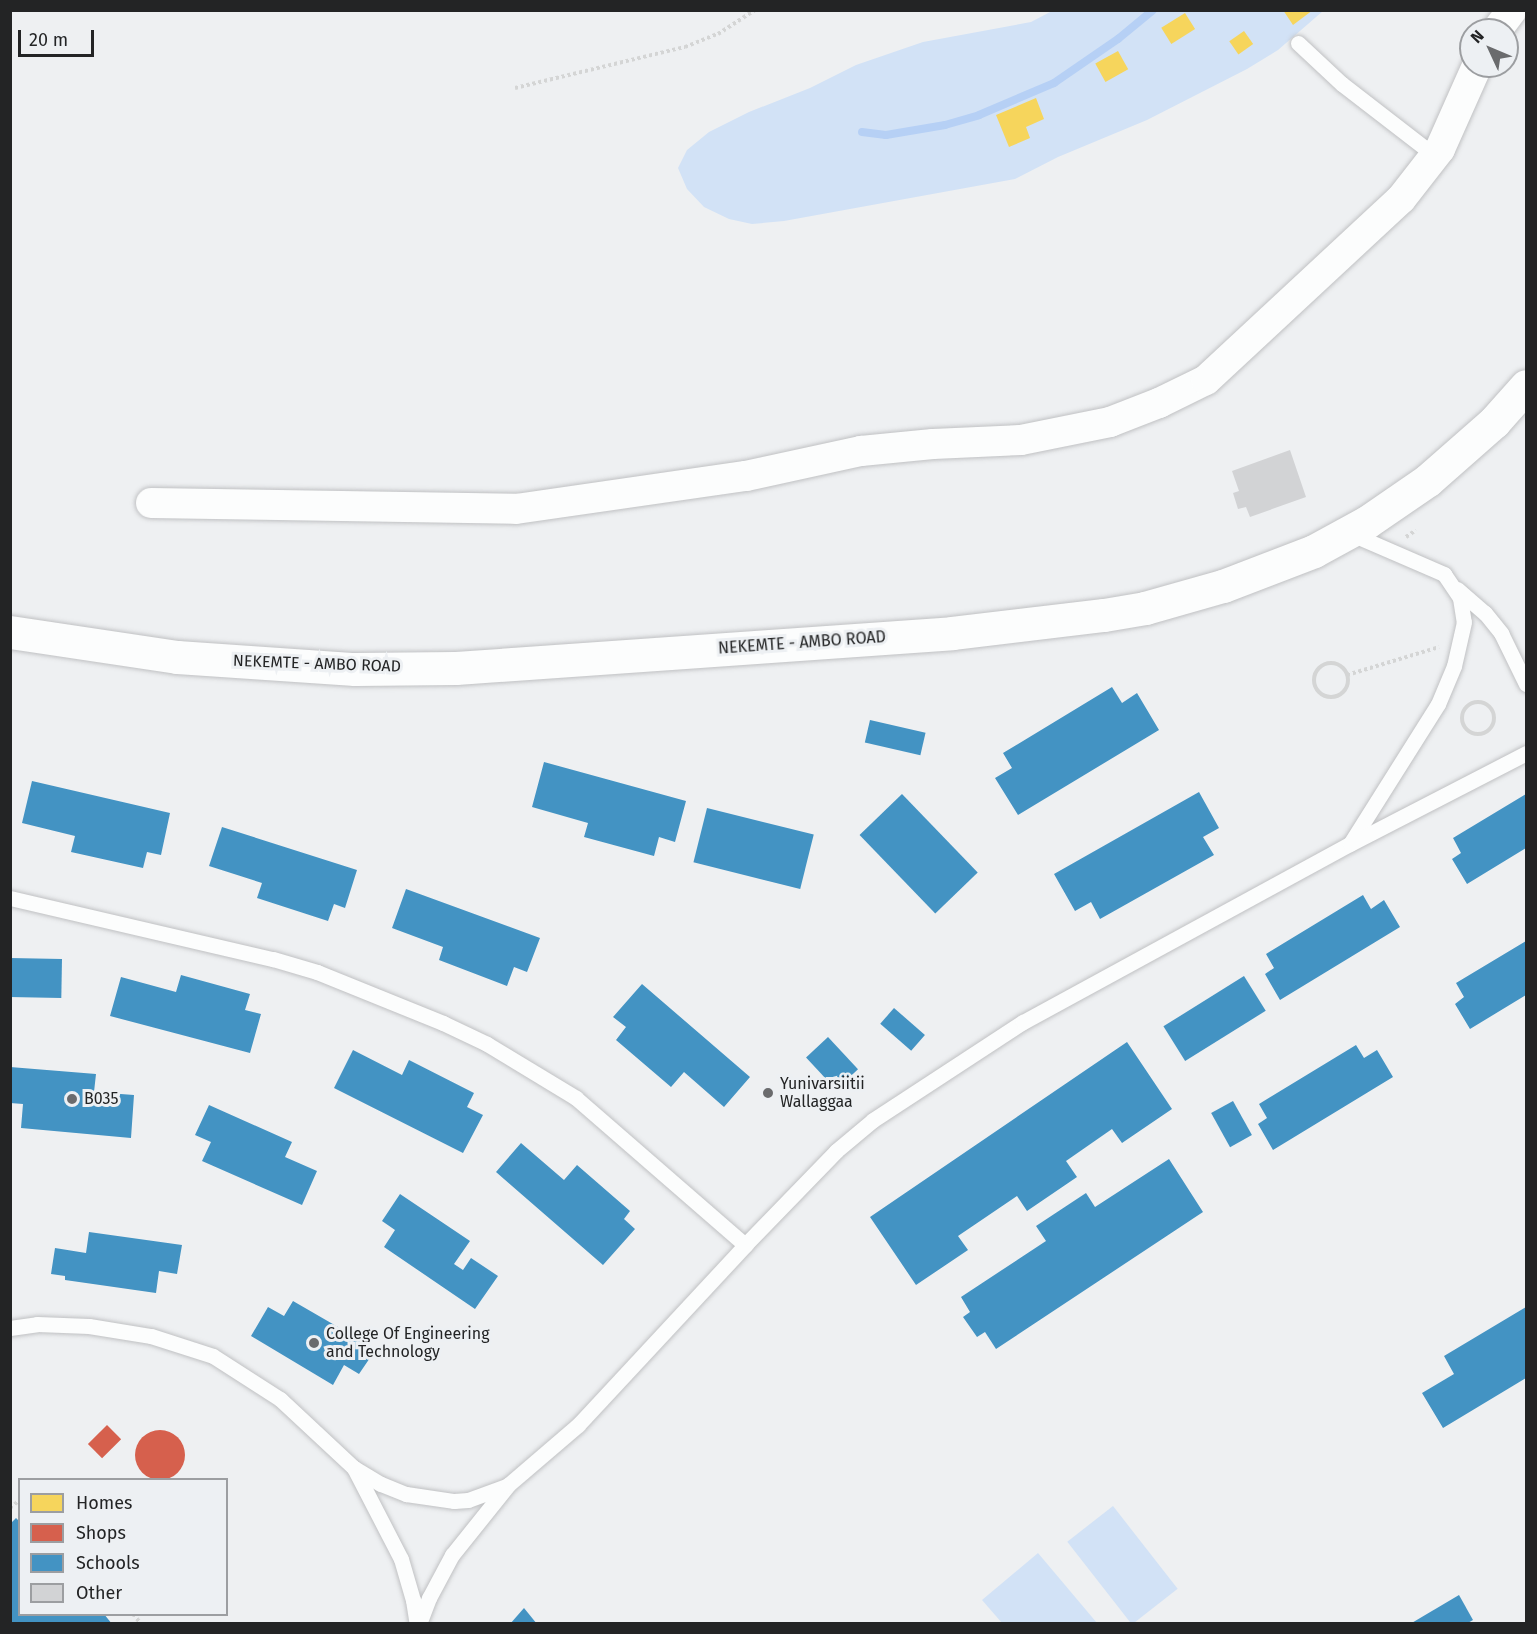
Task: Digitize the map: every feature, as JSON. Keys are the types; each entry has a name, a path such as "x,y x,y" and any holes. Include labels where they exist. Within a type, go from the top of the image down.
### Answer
{"highway":[{"name":"NEKEMTE - AMBO ROAD","path":"10,632 177,657 355,669 456,668 940,633 1017,626 1145,608 1222,586 1278,566 1314,551 1347,532 1395,503 1451,461 1494,422 1527,386"}],"street":[{"path":"151,503 516,509 746,476 861,451 933,444 1021,440 1110,422 1167,400 1206,380 1401,199 1435,156 1471,78"}],"lane":[{"path":"1298,43 1342,84 1435,156"},
{"path":"1347,532 1444,574 1455,588 1485,613 1501,633 1527,684"},
{"path":"1350,844 1438,704 1454,666 1464,615 1455,588"},
{"path":"418,1623 452,1555 508,1485 557,1444 601,1401 745,1245 836,1151 873,1120 921,1086 1023,1022 1350,844 1527,753"},
{"path":"10,898 284,962 317,972 487,1044 576,1098 745,1245"},
{"path":"10,1328 37,1324 89,1326 151,1336 213,1356 280,1399 354,1468 381,1484 431,1499 468,1500 508,1485"},
{"path":"354,1468 400,1559 418,1623"}],"path":[{"path":"515,88 685,47 718,34 755,10"},
{"path":"1347,675 1460,641"},
{"path":"1327,663 1342,667 1347,675 1347,688 1335,698 1327,697 1315,688 1316,673 1327,663"},
{"path":"1475,703 1488,706 1494,719 1492,726 1481,734 1467,730 1462,718 1468,705 1475,703"}],"shaded area":[{"path":"1052,11 1323,11 1278,50 1247,69 1147,120 1058,157 1015,179 784,221 752,224 729,219 704,207 687,189 678,168 687,150 709,132 749,112 810,88 856,65 923,42 1031,22"},
{"path":"1113,1506 1178,1589 1132,1624 1067,1542"},
{"path":"1038,1553 1097,1623 1002,1623 982,1600"}],"building: Homes":[{"path":"1283,10 1313,10 1293,25"},
{"path":"1185,13 1195,29 1171,44 1161,28"},
{"path":"1244,31 1253,44 1238,54 1229,41"},
{"path":"1118,51 1128,69 1105,82 1095,64"},
{"path":"1036,98 1044,119 1026,127 1030,138 1009,147 996,115"}],"building: Shops":[{"path":"107,1425 121,1439 102,1458 88,1444"},
{"path":"160,1430 174,1434 181,1441 184,1450 181,1469 169,1478 146,1476 139,1469 135,1455 139,1441 146,1434"}],"building: Schools":[{"path":"1112,687 1122,703 1137,693 1159,730 1018,815 995,778 1012,768 1003,753"},
{"path":"870,720 926,733 920,755 865,742"},
{"path":"544,762 686,801 675,842 659,837 654,856 584,837 588,823 532,807"},
{"path":"32,781 170,813 161,855 147,852 143,868 71,852 75,836 22,823"},
{"path":"1199,792 1219,828 1203,837 1214,855 1100,919 1091,902 1075,911 1054,874"},
{"path":"902,794 978,872 935,913 860,835"},
{"path":"1526,794 1526,848 1467,884 1452,859 1461,853 1453,838"},
{"path":"707,808 814,835 800,889 693,862"},
{"path":"222,827 357,870 345,908 334,904 328,921 257,898 262,883 209,866"},
{"path":"406,889 540,938 527,972 514,967 507,986 439,960 443,947 392,928"},
{"path":"1363,895 1371,909 1384,900 1400,927 1280,1000 1265,974 1274,968 1266,954"},
{"path":"1526,941 1526,995 1470,1029 1455,1004 1464,997 1456,983"},
{"path":"10,958 62,959 61,998 10,997"},
{"path":"181,975 250,994 245,1010 261,1014 250,1053 110,1016 121,977 176,992"},
{"path":"1244,976 1266,1011 1185,1061 1163,1026"},
{"path":"642,984 750,1077 724,1107 684,1072 671,1087 616,1040 626,1027 613,1017"},
{"path":"894,1008 925,1035 911,1051 880,1024"},
{"path":"828,1037 858,1069 836,1090 806,1057"},
{"path":"1127,1042 1172,1109 1122,1143 1112,1129 1066,1161 1077,1177 1027,1211 1017,1196 958,1236 968,1250 916,1285 870,1217"},
{"path":"1356,1045 1364,1058 1377,1050 1393,1077 1273,1150 1258,1124 1267,1118 1259,1104"},
{"path":"353,1050 402,1075 409,1060 474,1093 467,1107 483,1115 463,1153 334,1088"},
{"name":"B035","path":"10,1067 96,1074 94,1092 134,1095 131,1138 21,1128 23,1104 10,1103"},
{"path":"1233,1101 1252,1135 1230,1147 1211,1113"},
{"path":"209,1105 292,1142 285,1157 317,1171 302,1205 202,1161 211,1142 195,1135"},
{"path":"521,1143 564,1180 577,1165 630,1211 624,1219 635,1229 603,1265 496,1172"},
{"path":"1169,1159 1203,1212 996,1349 985,1332 977,1337 963,1317 970,1312 961,1297 1046,1241 1036,1226 1086,1193 1095,1207"},
{"path":"400,1194 470,1241 454,1264 463,1270 471,1258 498,1276 475,1309 384,1247 395,1230 382,1221"},
{"path":"89,1232 182,1245 177,1274 159,1271 156,1293 65,1280 65,1276 51,1274 55,1248 86,1253"},
{"name":"College Of Engineering and Technology","path":"293,1301 376,1349 359,1374 344,1365 333,1385 251,1336 268,1307 284,1316"},
{"path":"1526,1307 1526,1378 1443,1428 1422,1393 1454,1374 1444,1356"},
{"path":"16,1518 18,1520 18,1616 106,1616 112,1624 10,1624 10,1524"},
{"path":"1459,1595 1473,1620 1466,1624 1410,1624"},
{"path":"524,1608 537,1624 510,1624"}],"building: Other":[{"path":"1290,450 1306,497 1250,517 1246,507 1238,509 1233,493 1239,491 1232,471"}],"waterway":[{"path":"862,132 886,135 945,125 979,115 1054,83 1118,39 1153,10"}],"place":[{"name":"Yunivarsiitii Wallaggaa","path":"768,1093"},
{"name":"B035","path":"72,1099"},
{"name":"College Of Engineering and Technology","path":"314,1343"}]}
